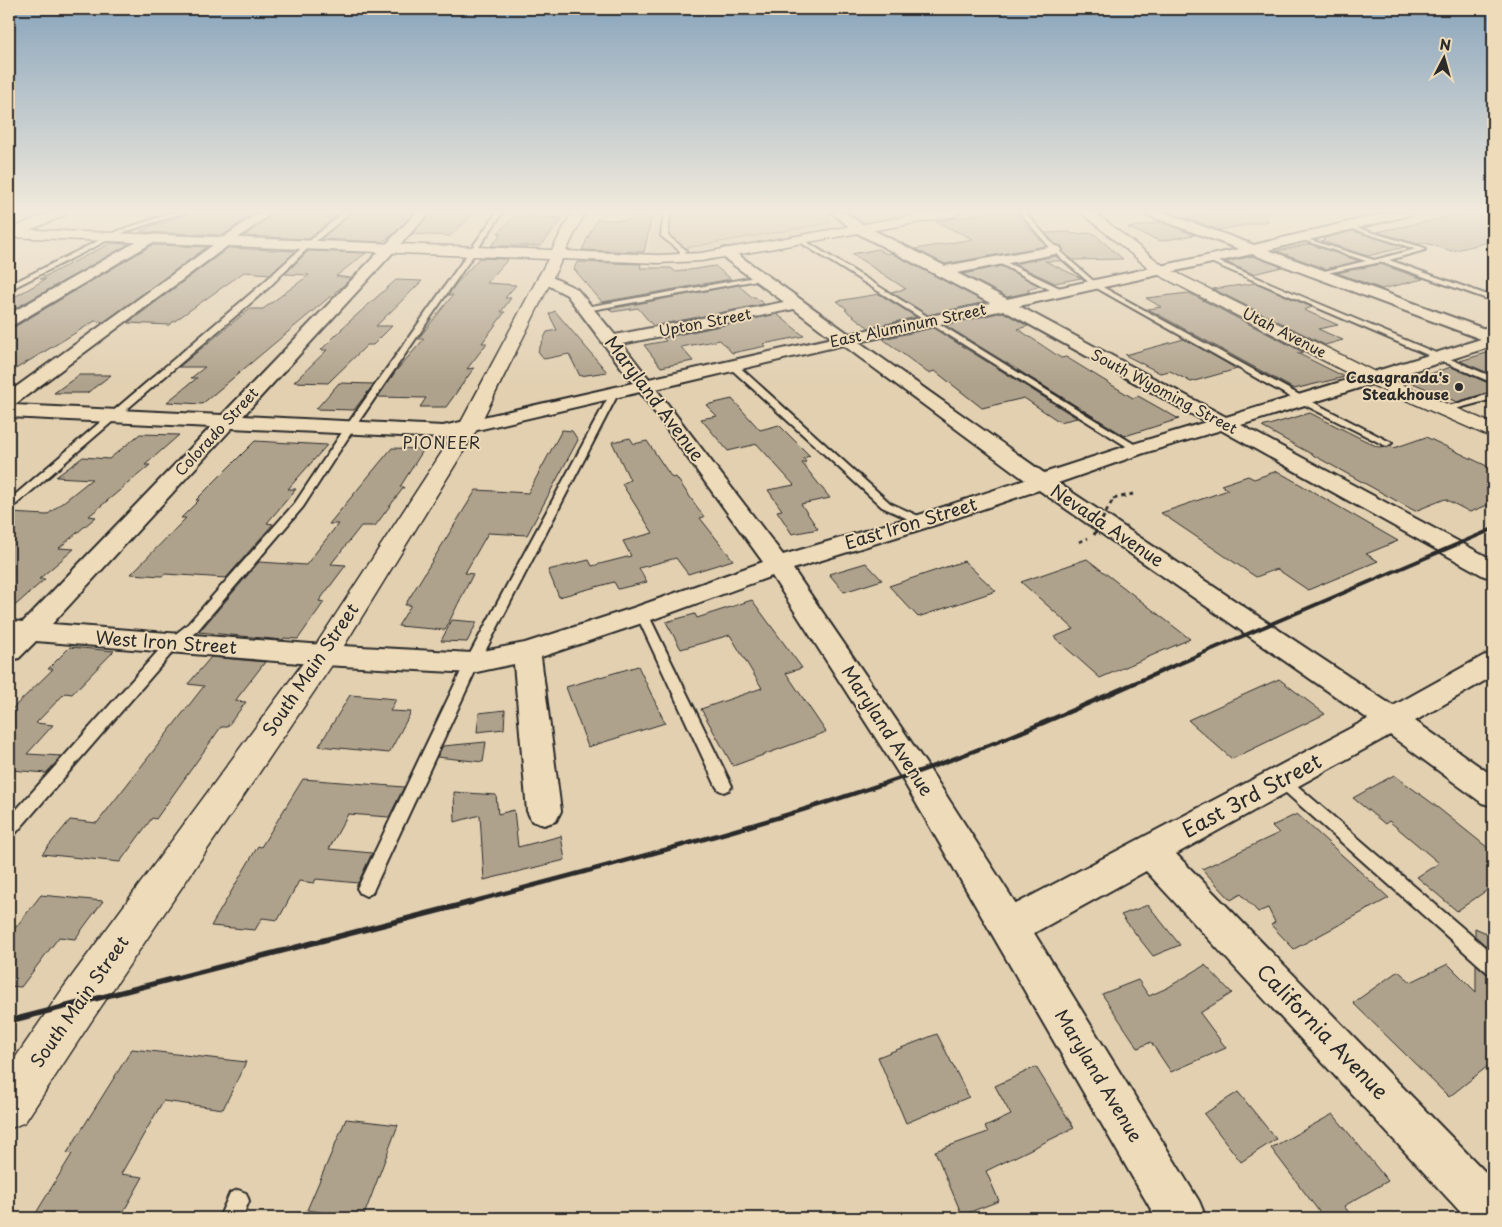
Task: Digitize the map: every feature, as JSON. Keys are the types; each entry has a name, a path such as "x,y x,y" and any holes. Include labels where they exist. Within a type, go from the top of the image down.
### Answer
{"main road":[{"name":"South Main Street","path":"9,1106 79,1002 324,655 469,426 549,269"},
{"name":"Utah Avenue","path":"1160,270 1374,379 1493,432"}],"street":[{"path":"9,321 97,269"},
{"path":"9,401 188,269"},
{"name":"Colorado Street","path":"9,651 19,631 228,421 372,269"},
{"name":"Maryland Avenue","path":"554,269 611,341 629,389 778,565 915,772 1182,1218"},
{"name":"Nevada Avenue","path":"749,269 1042,482 1392,720 1493,793"},
{"name":"South Wyoming Street","path":"940,269 1493,570"},
{"path":"943,271 953,269"},
{"name":"East Aluminum Street","path":"9,411 443,432 732,365 1164,269"},
{"path":"1305,269 1478,332 1493,340"},
{"name":"Upton Street","path":"611,341 798,304"},
{"name":"East Iron Street","path":"324,655 472,663 527,652 642,614 778,565 1042,482 1137,449 1374,379 1493,340"},
{"name":"West Iron Street","path":"19,631 324,655"},
{"path":"527,652 544,811"},
{"name":"East 3rd Street","path":"1009,927 1490,668"},
{"name":"California Avenue","path":"1150,851 1493,1212"}],"lane":[{"path":"9,288 46,269"},
{"path":"9,505 283,269"},
{"path":"9,830 174,643 192,628 299,505 458,269"},
{"path":"847,269 1137,449"},
{"path":"1016,269 1061,292"},
{"path":"1077,269 1095,285 1302,400 1387,443"},
{"path":"1230,269 1493,380"},
{"path":"1318,274 1340,269"},
{"path":"1404,269 1493,299"},
{"path":"586,309 761,278"},
{"path":"1478,332 1493,327"},
{"path":"732,365 886,505 921,521"},
{"path":"366,888 472,663 629,389"},
{"path":"1440,410 1493,396"},
{"path":"642,614 724,786"},
{"path":"1281,780 1493,966"}],"path":[{"path":"1094,535 1113,499 1133,494"}],"building":[{"path":"59,269 84,269 9,312 9,300 46,279 40,279"},
{"path":"111,269 176,269 104,322 95,321 9,373 9,328 16,326"},
{"path":"200,269 276,269 271,274 244,272 169,325 128,323"},
{"path":"290,269 345,269 336,276 351,278 202,404 167,402 197,378 191,378 205,367 179,367 249,309 263,309 309,275 285,274"},
{"path":"469,269 499,269 487,283 516,285 505,298 511,298 501,312 505,312 482,343 487,343 467,369 474,368 446,407 420,407 426,398 378,397 395,372 424,339 418,339 453,295 448,295"},
{"path":"574,269 673,269 676,272 694,269 719,269 731,279 602,302"},
{"path":"876,269 922,269 985,302 928,315 891,292 906,289"},
{"path":"986,269 1007,269 1040,286 1027,290 1030,292 1007,297 963,274"},
{"path":"1025,269 1062,269 1081,278 1055,283"},
{"path":"1242,269 1273,269 1253,274"},
{"path":"1355,269 1395,269 1423,279 1382,289 1337,273"},
{"path":"396,280 422,281 376,326 392,326 373,345 367,345 328,383 294,382 327,350 321,350 341,329"},
{"path":"1256,283 1312,307 1304,310 1338,325 1318,329 1343,340 1325,345 1213,289"},
{"path":"738,285 764,304 653,326 638,308 612,312 609,309"},
{"path":"1189,293 1303,352 1297,353 1345,377 1294,389 1148,309 1161,307 1146,298"},
{"path":"879,294 916,317 869,328 845,310 847,309 837,301"},
{"path":"555,311 607,372 580,376 569,354 544,359 538,351 547,332 557,330 549,314"},
{"path":"1003,312 1028,326 1018,329 1061,358 1066,357 1133,398 1138,396 1179,419 1125,436 945,325"},
{"path":"777,314 804,336 763,344 766,346 732,353 720,340 681,347 693,361 661,367 644,345 666,341 663,338"},
{"path":"933,328 1077,418 1060,422 1024,398 982,408 935,371 928,373 883,339"},
{"path":"1184,339 1237,369 1191,382 1170,371 1160,373 1125,355"},
{"path":"1493,351 1493,375 1460,361"},
{"name":"Casagranda's Steakhouse","path":"1451,367 1493,385 1493,391 1457,402 1408,381"},
{"path":"79,375 111,375 87,393 54,393"},
{"path":"339,383 374,384 354,410 316,409"},
{"path":"732,399 760,430 779,425 810,456 803,458 806,462 802,463 830,498 801,504 818,529 792,534 777,511 782,510 768,490 794,485 757,444 728,451 701,419 717,416 706,405"},
{"path":"1310,413 1378,447 1390,446 1394,448 1426,437 1493,469 1493,503 1470,512 1445,499 1415,511 1262,427"},
{"path":"562,430 572,431 578,440 527,535 488,533 465,573 473,574 445,630 398,626 411,605 405,605 476,490 528,493"},
{"path":"140,434 179,435 145,465 150,465 89,516 96,517 59,548 74,549 39,579 45,579 9,611 9,513 47,515 92,479 56,477 83,457 109,459"},
{"path":"630,438 634,444 647,441 672,478 676,477 704,517 700,518 733,560 688,574 676,558 639,568 647,582 618,589 614,582 559,597 548,570 589,560 592,566 631,556 623,541 653,533 622,484 630,480 612,442"},
{"path":"255,441 327,445 288,489 296,489 267,523 273,524 226,578 131,574 186,518 181,518 199,500 196,500"},
{"path":"392,448 424,449 400,487 404,487 375,526 361,526 331,564 346,565 319,601 324,602 298,639 284,638 283,640 199,632 259,562 306,565 338,524 329,524"},
{"path":"1277,471 1398,541 1366,554 1378,561 1308,590 1277,569 1256,577 1161,513 1228,490 1221,485 1248,476 1254,479"},
{"path":"1087,559 1190,639 1100,678 1054,637 1074,629 1021,582"},
{"path":"964,561 996,591 918,617 889,586"},
{"path":"866,563 882,580 844,592 829,574"},
{"path":"752,600 802,668 786,673 826,732 733,766 701,709 762,688 730,635 681,649 666,622 695,614 697,618"},
{"path":"452,620 477,622 467,642 441,641"},
{"path":"70,647 114,651 72,694 65,693 36,723 53,725 27,754 62,756 46,773 11,770 9,773 9,712 53,669 48,669"},
{"path":"211,657 265,662 235,701 246,702 227,727 221,727 156,819 152,818 120,862 42,854 70,820 97,823 204,686 188,684"},
{"path":"638,666 665,723 588,747 566,687"},
{"path":"1279,679 1325,714 1232,759 1188,720"},
{"path":"350,695 396,699 390,711 411,712 389,753 319,746"},
{"path":"505,710 504,729 477,732 479,713"},
{"path":"486,742 483,762 437,757 443,746"},
{"path":"1394,775 1493,852 1493,886 1457,911 1417,877 1439,863 1389,821 1385,824 1353,798"},
{"path":"303,779 404,787 389,817 348,814 329,849 372,853 358,883 316,879 314,883 299,881 278,920 262,918 255,930 211,926 258,846 261,847"},
{"path":"454,792 496,795 498,814 514,810 518,847 561,836 565,860 484,880 480,815 455,822"},
{"path":"1297,814 1389,898 1294,949 1271,925 1275,922 1268,908 1258,912 1241,894 1231,900 1202,869 1279,833 1272,826"},
{"path":"41,895 103,901 75,939 59,937 21,987 9,986 9,936"},
{"path":"1148,905 1180,945 1153,956 1121,915"},
{"path":"1475,928 1493,936 1493,952 1475,936"},
{"path":"1448,964 1476,992 1476,964 1493,977 1493,1062 1449,1097 1353,1003 1398,971 1411,982"},
{"path":"1205,965 1232,993 1200,1013 1226,1048 1171,1072 1151,1042 1138,1048 1102,994 1138,980 1149,996 1167,988"},
{"path":"937,1034 969,1097 906,1123 878,1057"},
{"path":"132,1049 246,1062 223,1109 163,1101 121,1174 143,1177 120,1218 33,1218 72,1154 67,1153"},
{"path":"1036,1067 1074,1128 986,1171 999,1201 962,1215 935,1151 988,1132 985,1127 1011,1115 995,1086"},
{"path":"1238,1092 1276,1139 1241,1162 1204,1114"},
{"path":"1333,1114 1388,1181 1344,1206 1353,1218 1324,1218 1271,1148"},
{"path":"346,1119 398,1125 363,1218 307,1210"}],"railway":[{"path":"1196,656 1493,529"},
{"path":"467,903 723,834 912,774 1002,740 1199,655"},
{"path":"9,1021 472,902"}],"place":[{"name":"Casagranda's Steakhouse","path":"1459,387"}],"district":[{"name":"PIONEER","path":"442,443"}]}
